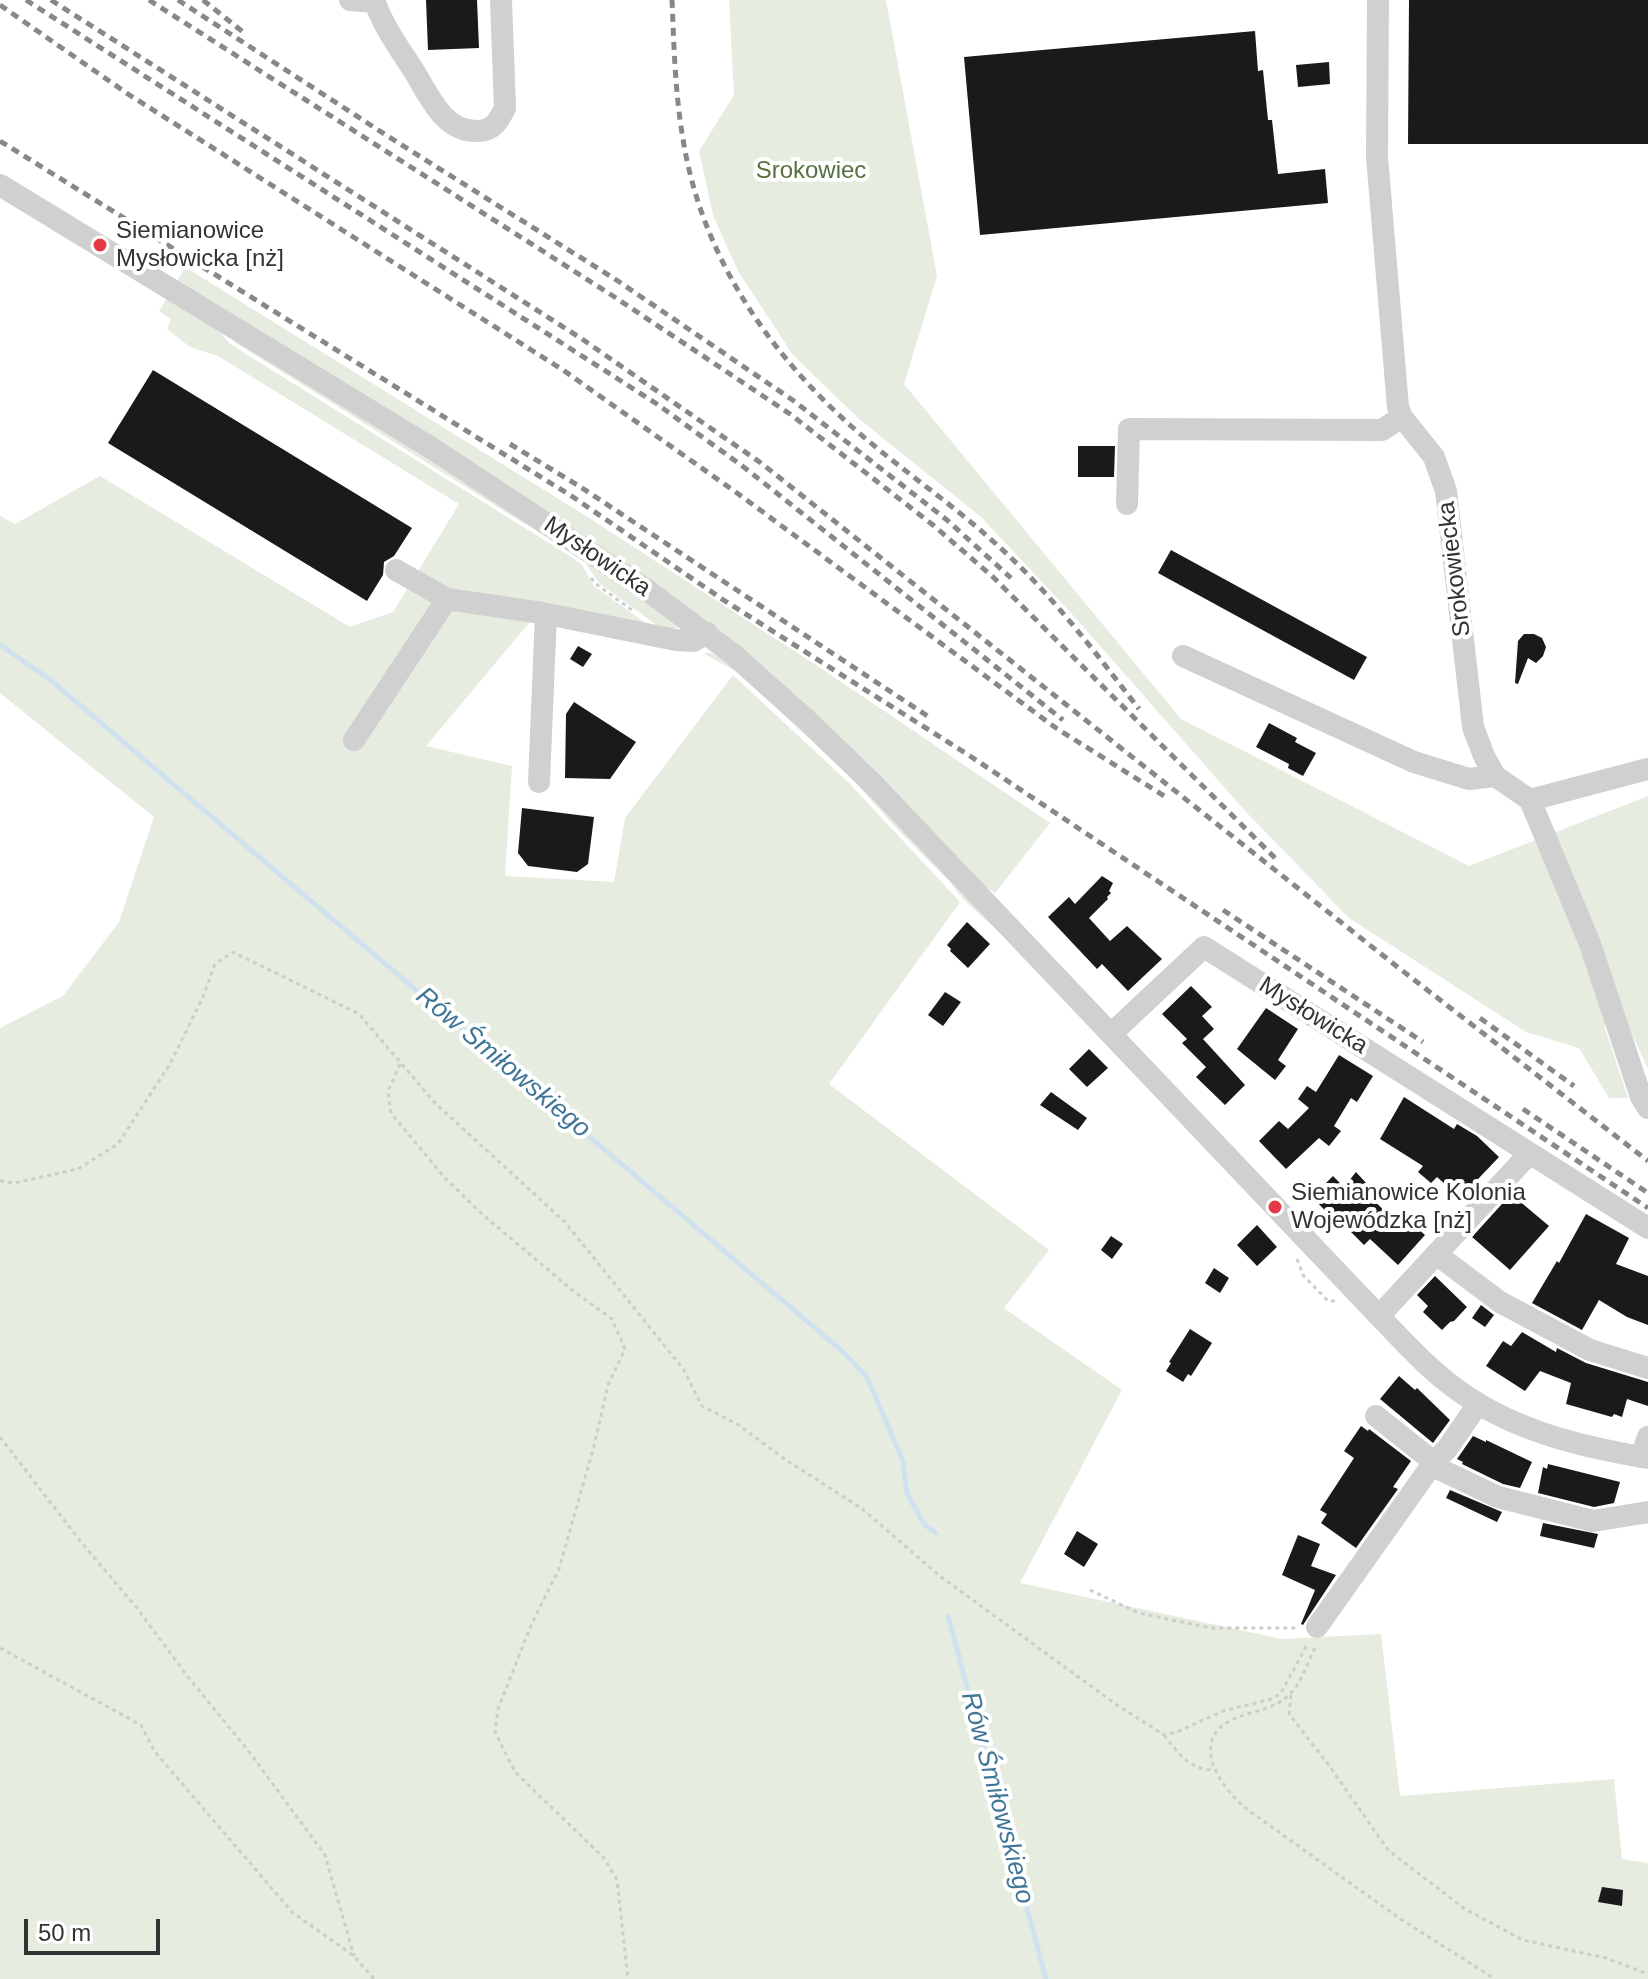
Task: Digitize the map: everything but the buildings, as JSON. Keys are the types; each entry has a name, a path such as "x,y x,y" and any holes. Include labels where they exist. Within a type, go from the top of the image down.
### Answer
{"street":[{"path":"350,0 374,1 387,30 437,108 447,120 467,131 486,130 497,123 505,108 501,0"},
{"name":"Srokowiecka","path":"1378,0 1377,157 1398,407 1402,417 1434,457 1446,491 1473,727 1495,776"},
{"name":"Mysłowicka","path":"0,185 433,449 609,564 707,633 780,695 840,752 1438,1375 1478,1404 1531,1430 1576,1444 1646,1451"},
{"path":"1127,504 1129,429 1382,430 1402,417"},
{"path":"396,570 447,599 546,614 676,640 694,641 707,633"},
{"path":"354,740 447,599"},
{"path":"539,782 546,614"},
{"path":"1183,656 1414,762 1469,779 1495,776 1530,800 1590,944 1641,1097 1648,1108"},
{"path":"1530,800 1648,769"},
{"name":"Mysłowicka","path":"1111,1034 1204,947 1648,1228"},
{"path":"1379,1316 1529,1154"},
{"path":"1436,1254 1500,1302 1590,1350 1648,1368"},
{"path":"1316,1636 1478,1404"},
{"path":"1376,1416 1436,1466 1498,1497 1593,1521 1648,1512"}],"path":[{"path":"588,572 596,584 633,611"},
{"path":"0,1181 14,1183 78,1169 118,1144 170,1064 203,997 215,964 233,952 359,1014 436,1104 565,1222 684,1370 702,1406 737,1424 861,1508 941,1577 1117,1705 1164,1735 1181,1757 1201,1770 1214,1770"},
{"path":"400,1063 388,1091 391,1113 444,1177 482,1214 561,1281 612,1319 625,1349 608,1385 591,1459 559,1569 520,1652 498,1709 495,1732 515,1772 604,1858 617,1880 628,1979"},
{"path":"1295,1253 1303,1275 1328,1301 1338,1300"},
{"path":"0,1437 247,1749 325,1855 354,1956"},
{"path":"1090,1590 1139,1613 1211,1628 1316,1636"},
{"path":"1164,1735 1223,1711 1272,1699 1281,1693 1316,1636"},
{"path":"1316,1636 1291,1694 1289,1714 1388,1850 1465,1909 1523,1940 1606,1958 1648,1974"},
{"path":"0,1648 141,1725 155,1752 292,1912 354,1956 374,1979"},
{"path":"1291,1694 1272,1707 1224,1724 1213,1744 1214,1770 1231,1796 1399,1918 1495,1979"}],"green space":[{"name":"Srokowiec","path":"729,0 886,0 937,276 904,384 1181,719 1469,866 1648,796 1648,1069 1629,1028 1604,1025 1628,1098 1609,1098 1579,1048 1526,1032 1349,918 1246,812 1072,614 981,517 858,418 793,355 738,271 713,215 699,151 734,95"},
{"path":"185,267 586,516 822,669 1050,823 995,893 981,884 740,647 579,534 395,415 177,281"},
{"path":"168,296 215,326 230,344 573,558 582,565 594,586 651,627 534,617 426,746 512,766 505,876 614,882 625,818 733,675 850,784 960,902 829,1084 1049,1250 1004,1308 1122,1390 1020,1583 1282,1639 1381,1634 1400,1796 1614,1779 1622,1859 1648,1863 1648,1979 0,1979 0,1028 63,996 119,922 154,817 0,693 0,516 15,524 100,476 350,627 393,612 459,504 218,356 190,347 167,329 171,319 159,311"},
{"path":"226,332 513,511 680,628 662,629 599,583 584,561 541,531 523,523 236,343"},
{"path":"708,652 725,659 848,773 999,932 963,899 853,780 736,671 704,654"}],"waterway":[{"name":"Rów Śmiłowskiego","path":"0,645 48,678 841,1350 867,1377 903,1461 907,1494 925,1525 936,1533"},
{"name":"Rów Śmiłowskiego","path":"948,1616 1046,1979"}],"railway":[{"path":"26,0 657,404 745,468 1063,720"},
{"path":"51,0 582,339 761,463 1395,965 1648,1161"},
{"path":"149,0 610,294 790,414 933,525 993,577 1275,858"},
{"path":"178,0 618,281 794,401 947,520 1011,578"},
{"path":"203,0 243,32"},
{"path":"672,0 678,104 692,181 722,260 765,332 820,397 851,426 978,529 1035,582 1139,709"},
{"path":"0,5 128,94 563,370 737,493 1056,728 1169,799"},
{"path":"0,141 573,497 725,601 970,756 1648,1208"},
{"path":"510,444 579,486 929,717"},
{"path":"1223,910 1423,1042"},
{"path":"1480,1018 1574,1086"},
{"path":"1523,1109 1648,1193"}],"place":[{"name":"Siemianowice Mysłowicka [nż]","path":"100,245"},
{"name":"Siemianowice Kolonia Wojewódzka [nż]","path":"1275,1207"}]}
